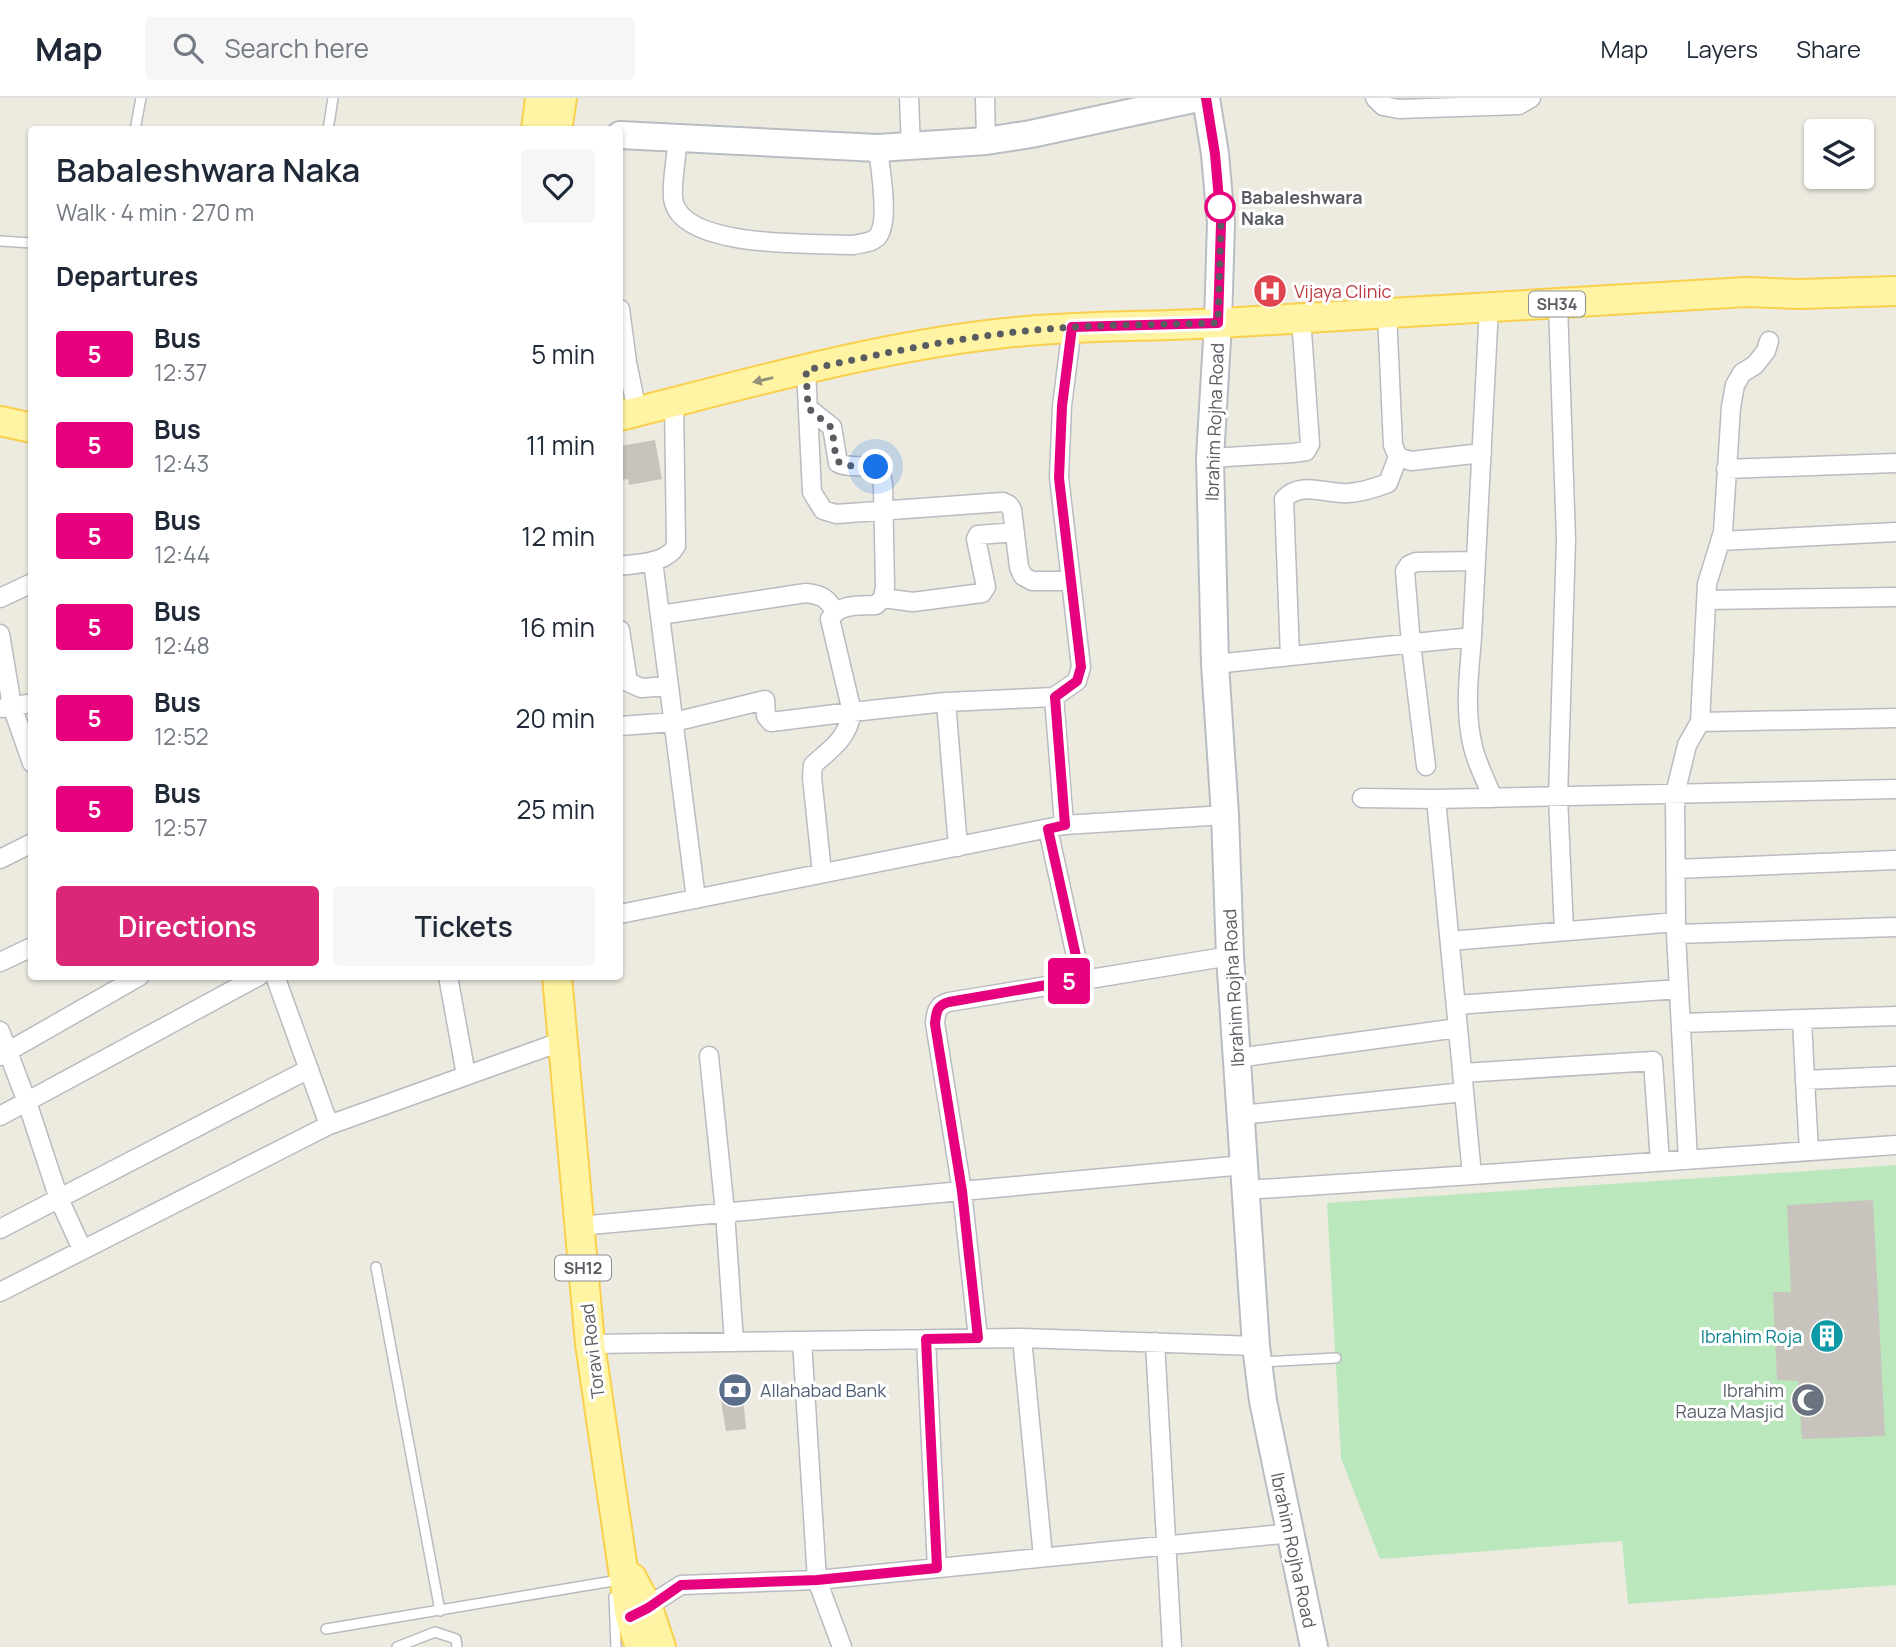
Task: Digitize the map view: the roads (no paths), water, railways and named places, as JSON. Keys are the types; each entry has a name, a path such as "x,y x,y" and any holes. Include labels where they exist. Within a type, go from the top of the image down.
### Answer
{"main road":[{"path":"536,126 540,98"},
{"path":"558,126 562,98"},
{"name":"SH34","path":"628,413 928,344 1072,327 1218,323 1746,292 1799,294 1896,291"},
{"path":"0,421 28,427"},
{"name":"Toravi Road","path":"557,980 590,1344 617,1569 639,1613 661,1647"},
{"name":"Toravi Road","path":"639,1613 640,1647"}],"street":[{"path":"909,98 911,147"},
{"path":"985,98 986,141"},
{"path":"623,135 878,148 911,147 986,141 1031,134 1198,98"},
{"name":"Ibrahim Rojha Road","path":"1206,98 1215,154 1221,223 1210,457 1215,664 1245,1177 1263,1401 1314,1647"},
{"path":"1375,98 1383,106 1399,109 1519,105 1531,98"},
{"path":"678,138 673,203 681,216 718,236 751,240 853,245 871,241 879,235 884,217 878,148"},
{"path":"1558,304 1566,540 1558,797 1564,931"},
{"path":"1489,307 1472,637 1466,697 1473,748 1493,798"},
{"path":"1290,656 1284,499 1291,492 1303,489 1346,493 1368,490 1388,483 1398,457 1393,445 1387,313"},
{"path":"1210,457 1306,451 1310,444 1301,317"},
{"path":"623,726 674,722 765,700 766,716 771,722 946,702 1055,697 1077,681 1081,667 1059,478 1062,406 1072,327"},
{"path":"623,336 628,413"},
{"path":"1688,1160 1676,928 1675,794 1687,745 1700,722 1707,584 1723,532 1731,407 1735,385 1742,373 1755,365 1766,351 1769,341"},
{"path":"806,370 813,492 823,510 836,514 883,512 1003,502 1012,510 1019,567 1023,576 1032,581 1071,581"},
{"path":"623,566 653,561 672,554 676,546 674,401"},
{"path":"808,408 832,428 838,463 842,466 860,464 876,467 881,473 883,512 883,598 876,605 846,606 834,611 830,619 852,712 849,728 842,739 813,765 822,873"},
{"path":"1398,457 1411,461 1482,453"},
{"path":"1726,469 1896,463"},
{"path":"883,598 913,602 982,593 986,587 986,577 976,539 978,535 1015,532"},
{"path":"1720,541 1896,532"},
{"path":"653,561 696,899"},
{"path":"1426,765 1405,571 1409,565 1416,562 1476,561"},
{"path":"0,598 28,585"},
{"path":"660,615 806,593 821,595 834,611"},
{"path":"1707,600 1896,597"},
{"path":"0,634 6,708 28,755"},
{"path":"1215,664 1472,637"},
{"path":"623,650 628,682 641,688 669,686"},
{"path":"1055,697 1056,827 1081,979"},
{"path":"946,702 958,846"},
{"path":"6,708 28,704"},
{"path":"1700,722 1896,718"},
{"path":"1362,798 1558,797 1896,789"},
{"path":"1436,799 1472,1175"},
{"path":"623,913 1056,827 1225,815"},
{"path":"0,859 28,845"},
{"path":"1676,869 1896,859"},
{"path":"1450,941 1564,931 1896,927"},
{"path":"0,962 28,949"},
{"path":"978,1338 962,1191 935,1024 936,1012 940,1006 949,1002 1230,956"},
{"path":"4,1053 133,980"},
{"path":"0,1116 252,980"},
{"path":"276,980 329,1125"},
{"path":"450,980 466,1075"},
{"path":"1456,1005 1679,989"},
{"path":"1681,1023 1896,1016"},
{"path":"1802,1020 1809,1151"},
{"path":"1237,1058 1458,1028"},
{"path":"0,1031 4,1053 27,1102 59,1199 82,1249"},
{"path":"0,1292 329,1125 563,1041"},
{"path":"709,1056 725,1212 734,1342"},
{"path":"1462,1073 1653,1061 1660,1162"},
{"path":"0,1229 309,1069"},
{"path":"1805,1080 1896,1076"},
{"path":"1241,1115 1464,1092"},
{"path":"579,1226 962,1191 1245,1177 1472,1175 1896,1145"},
{"path":"590,1344 1022,1338 1155,1342 1258,1354"},
{"path":"1022,1338 1043,1558"},
{"path":"926,1339 937,1568"},
{"path":"802,1341 817,1580 842,1647"},
{"path":"1155,1342 1172,1647"},
{"path":"639,1613 681,1585 817,1580 1292,1533"}],"lane":[{"path":"136,126 141,98"},
{"path":"329,126 333,98"},
{"path":"0,241 28,243"},
{"path":"376,1267 439,1611"},
{"path":"1258,1354 1336,1358"},
{"path":"326,1629 439,1611 617,1569 616,1647"},
{"path":"397,1647 436,1632 456,1639 457,1647"}],"place":[{"name":"Babaleshwara Naka","path":"1220,207"},
{"name":"Vijaya Clinic","path":"1270,291"},
{"name":"Ibrahim Roja","path":"1827,1336"},
{"name":"Allahabad Bank","path":"735,1390"},
{"name":"Ibrahim Rauza Masjid","path":"1808,1400"}]}
